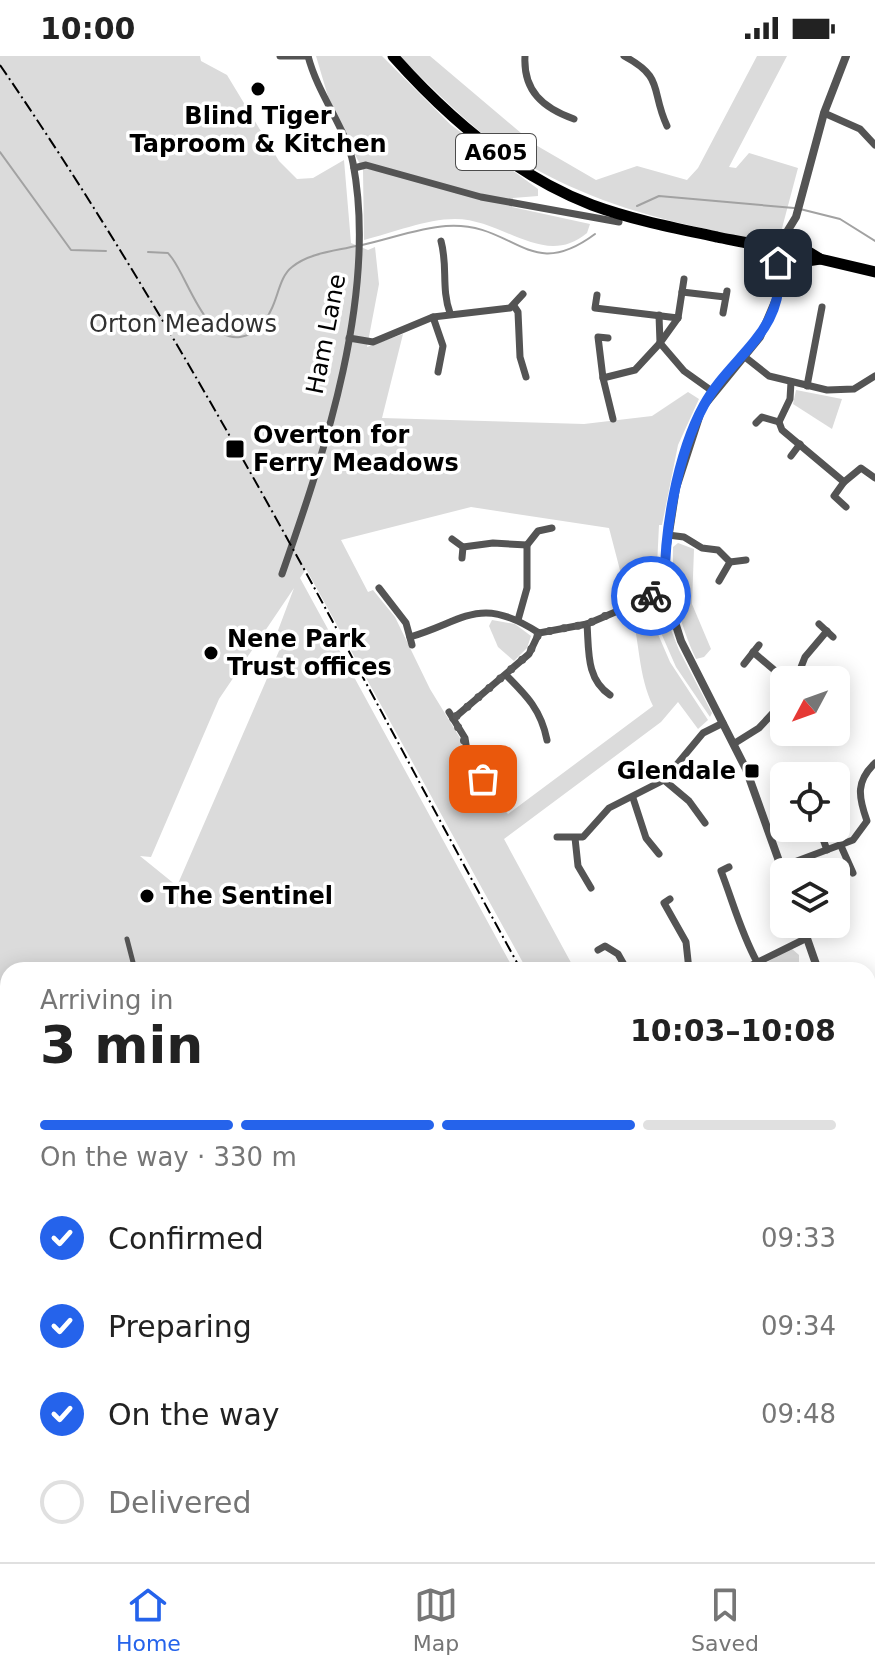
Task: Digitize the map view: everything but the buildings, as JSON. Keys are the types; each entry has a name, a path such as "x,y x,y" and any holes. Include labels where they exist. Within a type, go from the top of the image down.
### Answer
{"main road":[{"name":"A605","path":"393,56 455,120 503,157 620,221 756,246 783,255"},
{"path":"783,255 798,246"},
{"path":"783,255 798,246"},
{"path":"798,246 820,259"},
{"path":"783,255 820,259 875,272"}],"street":[{"path":"280,56 308,56"},
{"name":"Ham Lane","path":"282,574 303,518 349,338 360,275 354,168 350,152 325,105 308,56"},
{"path":"525,56 524,70 530,91 552,111 574,119"},
{"path":"624,56 647,68 655,82 657,105 667,126"},
{"path":"778,858 735,743 681,641 665,591 668,535 691,438 712,391 745,357 771,315 781,283 783,255 796,217 810,156 846,56"},
{"path":"824,113 860,129 875,145"},
{"path":"354,168 366,165 481,197 620,221"},
{"path":"796,217 798,246"},
{"path":"441,241 447,263 443,294 450,313"},
{"path":"603,378 635,370 660,343 678,318 684,279"},
{"path":"682,292 726,294 723,313"},
{"path":"349,338 373,342 433,317 514,306 523,294"},
{"path":"597,295 595,311 678,318"},
{"path":"514,306 518,312 521,363 526,377"},
{"path":"807,386 822,307"},
{"path":"659,315 660,343 684,371 712,391"},
{"path":"433,317 446,363 438,372"},
{"path":"608,338 598,337 603,378 613,419"},
{"path":"745,357 769,376 842,392 875,376"},
{"path":"521,363 531,360"},
{"path":"791,382 790,399 779,422 782,430 844,482"},
{"path":"756,423 762,417 779,422"},
{"path":"791,456 800,444"},
{"path":"846,507 831,496 856,468 875,478"},
{"path":"518,620 527,588 527,545 538,531 552,528"},
{"path":"668,535 684,537 702,548 718,550 730,562"},
{"path":"452,539 463,547 493,543 527,545"},
{"path":"462,558 463,547"},
{"path":"730,562 746,560"},
{"path":"719,581 730,562"},
{"path":"379,588 406,623 411,641 470,613 518,620 539,633 587,624 665,591"},
{"path":"587,624 592,676 597,686 610,695"},
{"path":"801,666 805,657 830,634 819,624"},
{"path":"493,779 483,779 474,769 465,738 451,715 529,654 539,633"},
{"path":"744,664 759,645"},
{"path":"753,652 770,666"},
{"path":"506,675 536,707 545,724 547,740"},
{"path":"735,743 759,728 770,716"},
{"path":"557,837 575,838 591,831 609,808 664,780 703,733 723,723"},
{"path":"810,858 853,840 871,822 858,786 863,774 875,763"},
{"path":"664,780 689,801 702,820 710,810"},
{"path":"633,798 652,848 659,854"},
{"path":"575,838 574,852 589,885 578,889"},
{"path":"824,842 827,850"},
{"path":"841,846 853,873"},
{"path":"644,854 652,848"},
{"path":"722,871 736,906 742,935 757,962 807,938 815,962"},
{"path":"664,904 686,942 688,962"},
{"path":"127,939 133,962"},
{"path":"603,945 618,954 622,962"}],"green space":[{"name":"Orton Meadows","path":"0,56 200,56 201,61 227,75 279,161 297,179 313,178 344,160 351,243 368,250 375,247 379,284 367,347 403,334 382,418 584,424 652,416 688,392 699,399 678,445 662,525 659,525 656,586 627,597 609,528 471,507 341,540 368,592 373,590 395,617 430,689 460,738 466,761 489,799 494,797 508,814 653,706 644,683 631,610 645,604 670,662 708,720 698,729 678,702 661,722 504,839 571,962 523,962 306,569 300,578 510,962 0,962","holes":["294,588 274,641 282,644 177,886 140,856 151,857 219,699"]},
{"path":"316,56 382,56 451,125 538,189 538,196 513,198 512,207 590,224 587,233 571,243 555,246 523,240 473,221 455,219 421,224 364,240 363,170 332,110"},
{"path":"399,56 430,56 534,144 596,180 637,166 687,180 698,168 757,56 787,56 729,167 736,168 749,153 798,168 781,232 750,237 718,232 626,208 558,181 484,135"},
{"path":"796,390 842,399 832,429 793,404"},
{"path":"678,543 694,549 692,604 711,649 704,657 696,659 675,591 673,547"},
{"path":"647,601 662,607 679,650 712,713 710,717 676,667"},
{"path":"492,620 515,624 531,636 527,648 514,661 498,647 489,626"},
{"path":"791,948 799,955 799,962 767,962"}],"waterway":[{"path":"0,152 71,250 106,251"},
{"path":"637,206 659,196 794,208"},
{"path":"800,209 840,219 875,241"},
{"path":"362,245 446,226 489,232 521,247 553,253 572,248 595,234"},
{"path":"148,252 168,253 208,320 228,336 240,337 251,334 263,324 292,267 314,256 356,246"}],"railway":[{"path":"0,65 72,174 207,397 335,625 517,962"}],"way so far":[{"path":"483,779 474,769 468,757 465,738 453,719 529,654 539,633 587,624 651,596"}],"place":[{"name":"Blind Tiger Taproom & Kitchen","path":"258,89"},
{"name":"Overton for Ferry Meadows","path":"235,449"},
{"name":"Nene Park Trust offices","path":"211,653"},
{"name":"Glendale","path":"752,771"},
{"name":"The Sentinel","path":"147,896"}],"route":[{"path":"651,596 665,591 664,565 676,488 702,408 712,391 760,337 781,283 778,263"}]}
